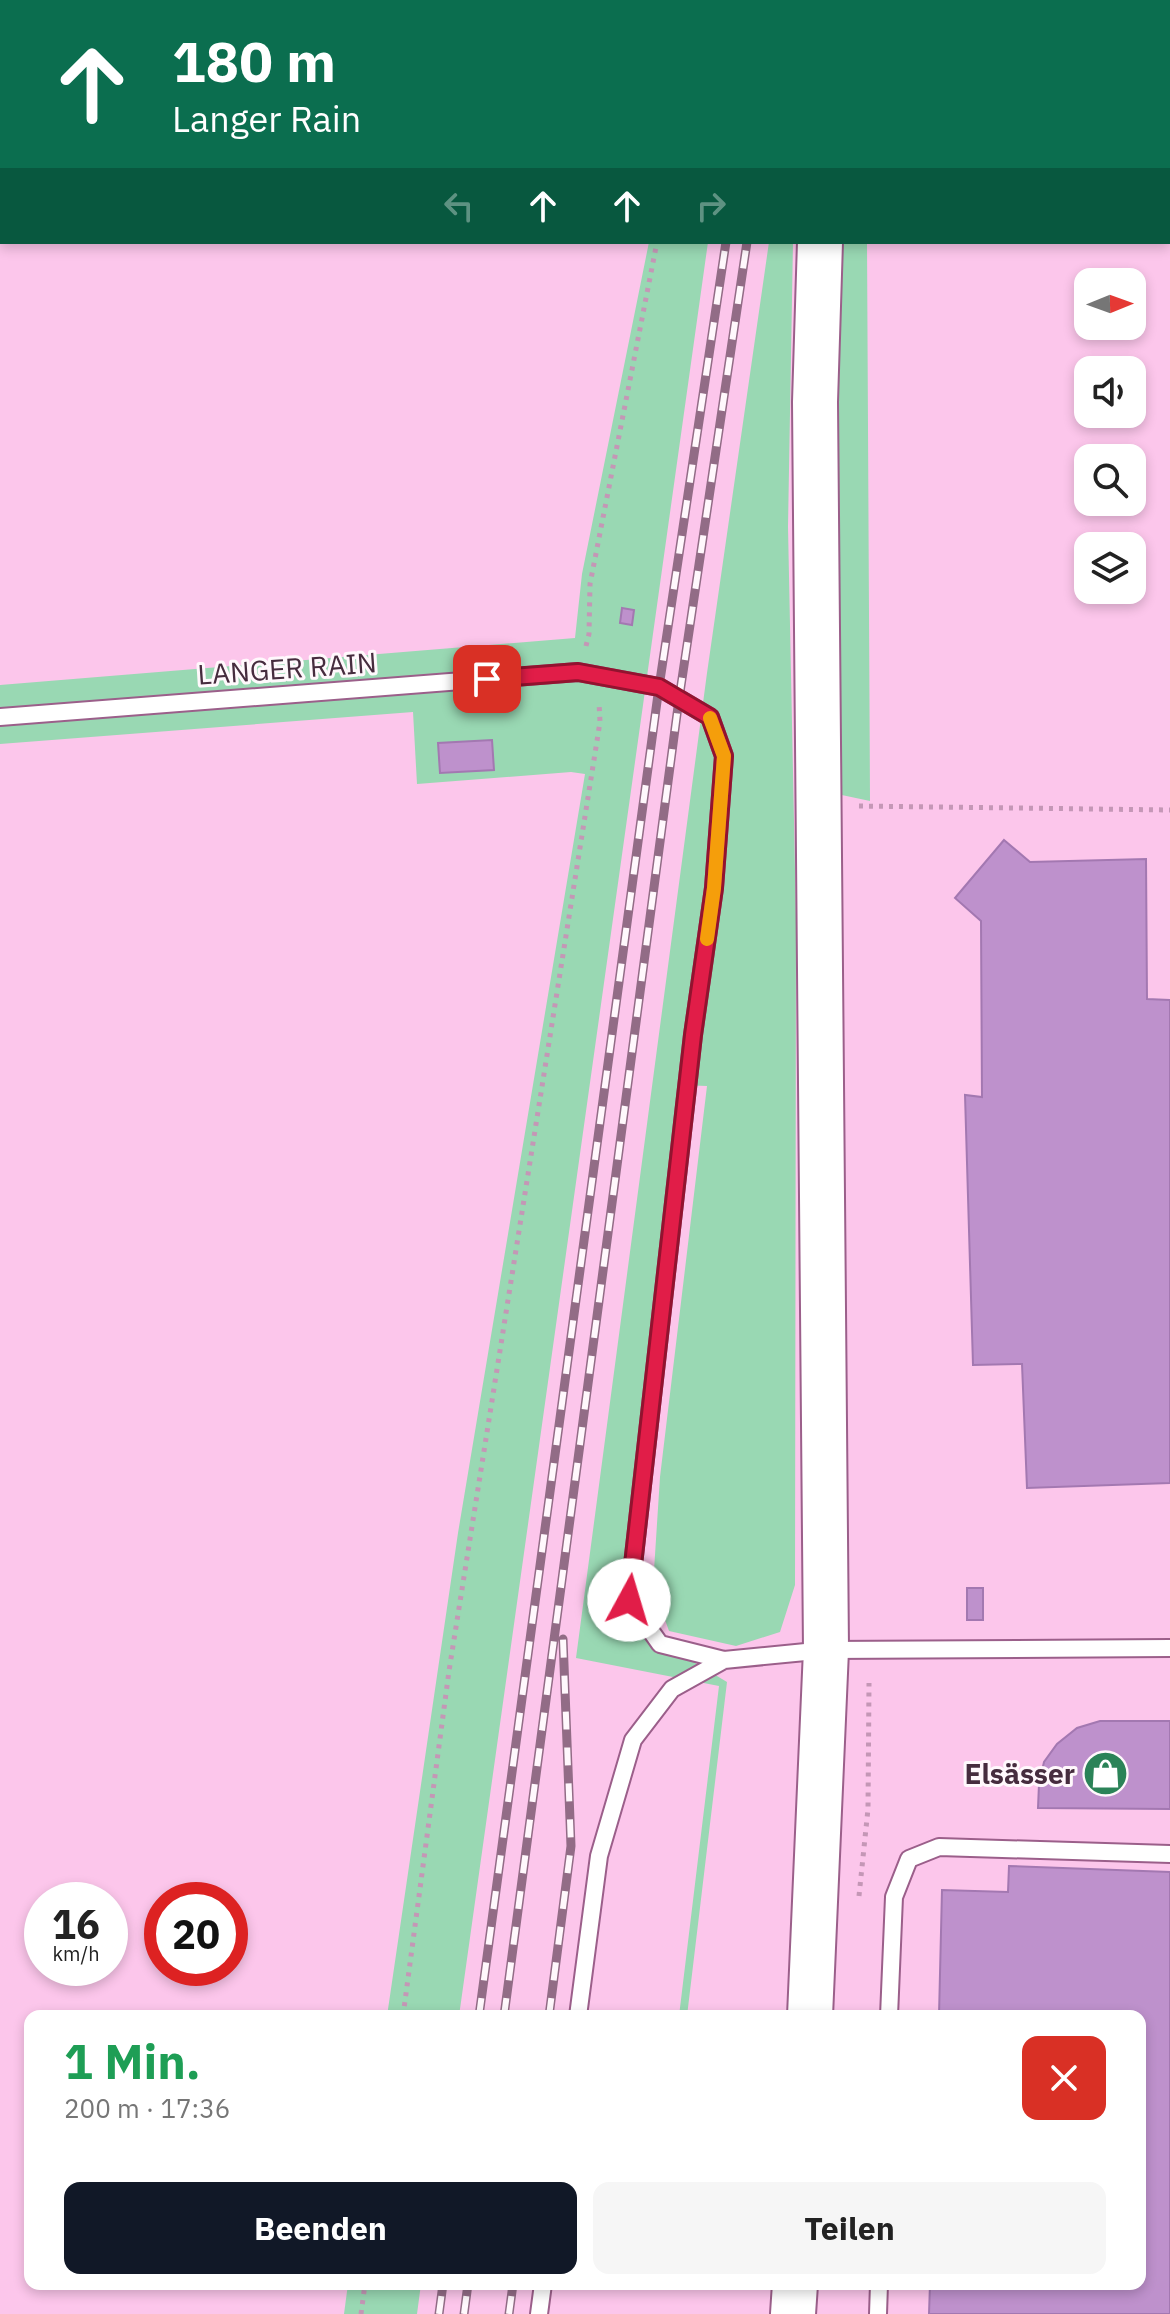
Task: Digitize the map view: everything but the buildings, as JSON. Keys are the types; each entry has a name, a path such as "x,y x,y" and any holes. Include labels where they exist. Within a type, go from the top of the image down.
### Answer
{"main road":[{"path":"810,2010 826,1650 815,402 820,244"},
{"path":"793,2314 795,2290"}],"lane":[{"name":"LANGER RAIN","path":"0,717 578,672 659,687 710,717 724,756 714,888 693,1035 629,1600 660,1644 724,1660"},
{"path":"579,2010 599,1856 633,1740 672,1689 724,1660 826,1650 1170,1648"},
{"path":"889,2010 894,1897 909,1859 939,1847 1170,1854"},
{"path":"539,2314 542,2290"},
{"path":"878,2314 879,2290"}],"path":[{"path":"404,2010 449,1671 600,722 598,691 578,672 589,634 590,584 657,244"},
{"path":"819,805 1170,810"},
{"path":"361,2314 364,2290"}],"green space":[{"path":"649,244 708,244 460,2010 388,2010 458,1533 585,774 571,772 417,784 413,712 0,744 0,685 575,638 582,574"},
{"path":"769,244 793,244 788,527 796,919 795,1585 780,1632 736,1646 669,1631 653,1586 660,1477 707,1086 679,1085 627,1622 727,1682 688,2010 680,2010 719,1686 576,1658 707,673"},
{"path":"838,244 867,244 870,801 837,794 832,421"},
{"path":"347,2290 420,2290 417,2314 344,2314"}],"railway":[{"path":"480,2010 659,687 726,244"},
{"path":"505,2010 679,699 747,244"},
{"path":"550,2010 571,1846 563,1639"},
{"path":"439,2314 442,2290"},
{"path":"464,2314 467,2290"},
{"path":"509,2314 512,2290"}],"slow traffic":[{"path":"707,939 724,756 710,718"}],"place":[{"name":"Elsässer","path":"1106,1773"}],"route":[{"path":"487,679 578,672 659,687 710,717 724,756 714,888 693,1035 629,1600"}]}
